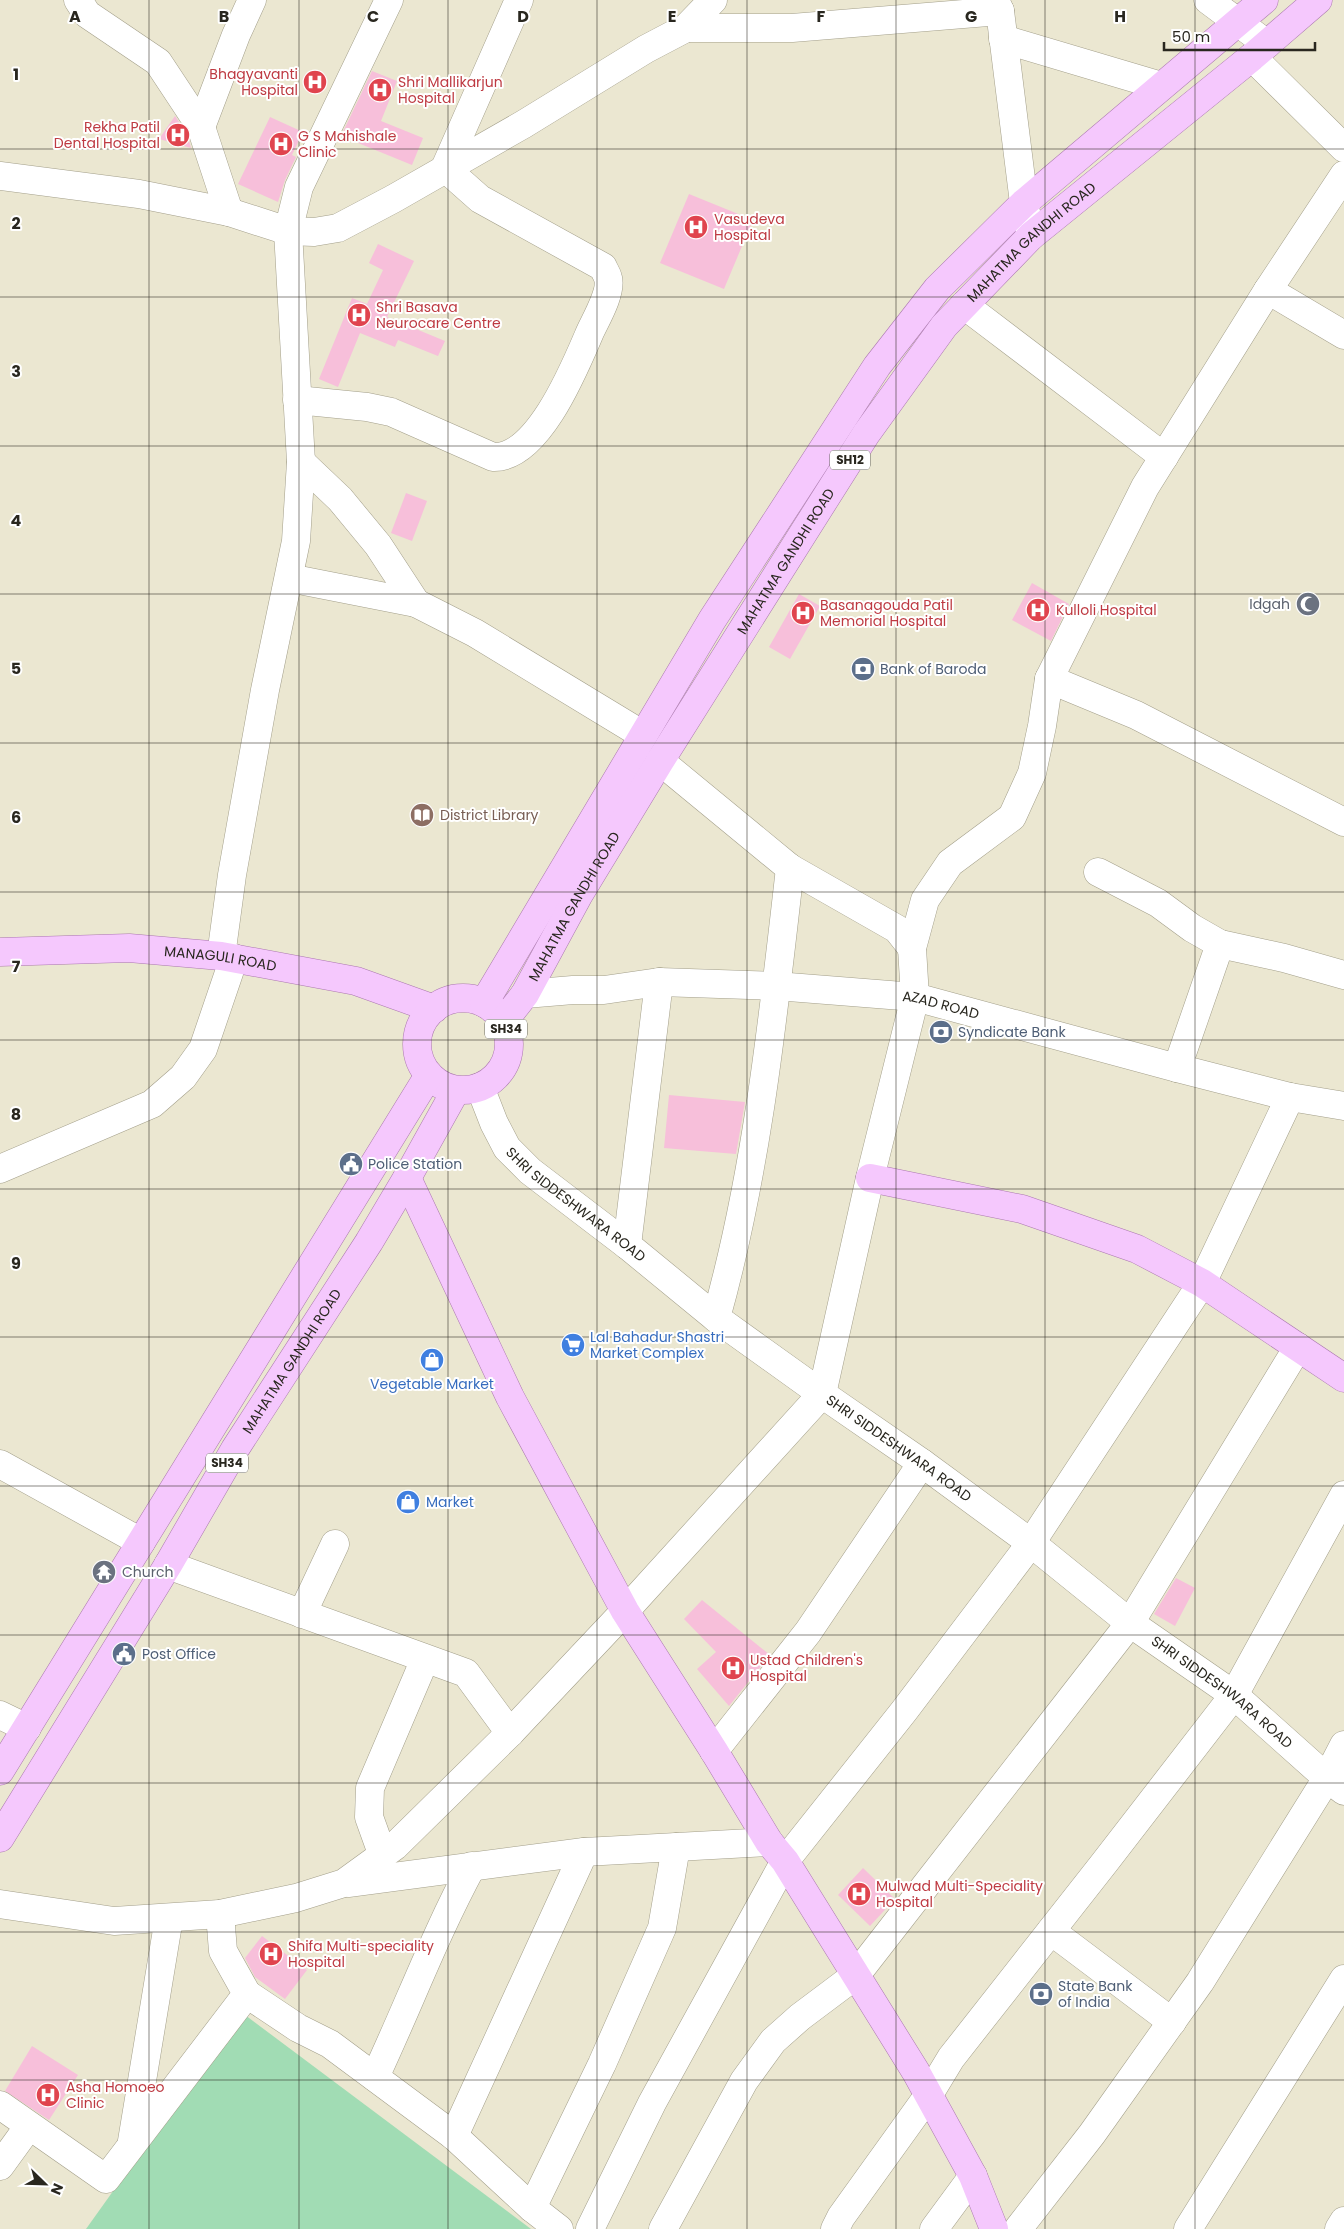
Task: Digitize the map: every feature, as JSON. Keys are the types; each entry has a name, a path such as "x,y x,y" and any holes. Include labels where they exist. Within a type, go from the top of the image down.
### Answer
{"main road":[{"name":"MAHATMA GANDHI ROAD","path":"484,1003 712,620 877,366 937,289 1024,203 1264,0"},
{"name":"MAHATMA GANDHI ROAD","path":"503,1022 525,994 578,896 660,761 866,434 944,326 1031,236 1260,51 1318,0"},
{"name":"MANAGULI ROAD","path":"0,952 129,948 228,957 356,981 434,1009"},
{"name":"SH34","path":"434,1009 449,1000 467,998 484,1003 495,1011 503,1022 508,1034 509,1047 506,1059 496,1076 468,1088"},
{"path":"434,1009 422,1023 417,1041 420,1060 429,1075 444,1086 468,1088"},
{"name":"SH34","path":"0,1771 429,1075"},
{"name":"MAHATMA GANDHI ROAD","path":"0,1838 168,1565 235,1448 369,1242 407,1178 468,1088"},
{"path":"407,1178 510,1397 625,1611 916,2072 972,2176 994,2229"},
{"path":"870,1178 1022,1209 1138,1250 1202,1283 1344,1378"}],"street":[{"path":"78,0 87,14 158,62 201,127 229,212"},
{"path":"201,127 252,0"},
{"path":"0,1170 152,1104 183,1077 203,1048 228,957 243,816 265,690 296,541 300,462 288,231 299,187 389,0"},
{"path":"445,168 519,0"},
{"path":"0,176 139,194 229,212 288,231 314,232 338,228 393,199 686,28 712,0"},
{"path":"872,0 893,18"},
{"path":"1208,0 1236,22 1344,148"},
{"path":"686,28 792,28 998,5 1004,39 1024,203 1031,236"},
{"path":"1004,39 1161,86"},
{"path":"297,400 367,407 391,412 493,457 503,457 520,448 545,421 571,375 606,296 609,278 603,267 480,199 445,168"},
{"path":"344,1883 395,1846 510,1733 625,1611 822,1394 870,1178 915,996 912,948 925,900 950,862 1012,817 1032,772 1042,726 1049,679 1145,487 1268,290 1344,175"},
{"path":"1268,290 1344,335"},
{"path":"964,305 1164,457"},
{"path":"300,462 340,499 378,544 416,603"},
{"path":"289,578 416,603 475,633 643,735"},
{"path":"1049,679 1136,715 1344,822"},
{"path":"660,761 790,868 897,929 912,948"},
{"path":"716,1318 732,1262 748,1175 776,986 790,868"},
{"path":"1098,872 1158,902 1192,928 1220,944 1284,958 1344,975"},
{"path":"1177,1068 1220,944"},
{"path":"627,1245 659,982"},
{"name":"AZAD ROAD","path":"525,994 573,990 604,990 659,982 776,986 915,996 1290,1097 1344,1106"},
{"name":"SHRI SIDDESHWARA ROAD","path":"468,1088 494,1123 507,1148 530,1171 627,1245 716,1318 922,1463 1031,1544 1130,1623 1234,1695 1335,1785"},
{"path":"590,2229 777,1851 904,1711 1031,1544 1202,1283 1290,1097"},
{"path":"663,2229 744,2081 773,2041 800,2017 856,1976 1130,1623 1298,1347"},
{"path":"714,1751 808,1632 922,1463"},
{"path":"0,1464 141,1542"},
{"path":"835,2229 841,2217 928,2096 951,2058 1234,1695 1344,1495"},
{"path":"302,1614 335,1544"},
{"path":"168,1565 466,1674 510,1733"},
{"path":"383,1856 369,1817 370,1788 426,1659"},
{"path":"0,1715 27,1728"},
{"path":"1018,2229 1092,2134 1172,2022 1335,1785 1344,1745"},
{"path":"0,1904 114,1921 169,1918 220,1914 296,1898 344,1883 584,1852 676,1846 777,1851"},
{"path":"532,2208 602,2064 662,1928 676,1846"},
{"path":"454,2136 584,1852"},
{"path":"375,2077 452,1903 472,1866"},
{"path":"220,1914 223,1952 247,1994 298,2028 330,2044 454,2136 532,2208 559,2229"},
{"path":"132,2145 169,1918"},
{"path":"1051,1931 1172,2022"},
{"path":"1188,2229 1344,1979"},
{"path":"0,2105 106,2179 247,1994"},
{"path":"0,2166 29,2126"},
{"path":"934,2229 972,2176"},
{"path":"1339,2229 1344,2221"}],"green space":[{"path":"241,2012 531,2229 86,2229"}],"building":[{"path":"372,71 397,81 381,121 423,138 412,165 341,136"},
{"path":"175,116 187,134 191,148 159,139"},
{"path":"270,117 303,132 292,155 296,157 285,180 278,202 238,184"},
{"path":"689,194 753,220 724,289 660,263"},
{"path":"378,244 414,261 387,317 445,341 438,356 398,340 395,347 360,333 338,387 319,379 352,298 367,304 383,270 369,263"},
{"path":"406,493 427,501 412,541 391,533"},
{"path":"1032,583 1069,604 1051,641 1012,620"},
{"path":"799,594 820,606 790,659 769,647"},
{"path":"669,1095 745,1102 736,1154 664,1148"},
{"path":"1176,1578 1195,1588 1175,1626 1154,1614"},
{"path":"702,1600 770,1655 729,1706 697,1669 716,1652 684,1619"},
{"path":"863,1868 895,1899 870,1926 838,1895"},
{"path":"262,1936 307,1970 285,1999 255,1977 245,1958"},
{"path":"32,2046 78,2075 49,2120 5,2091"}],"place":[{"name":"Bhagyavanti Hospital","path":"315,82"},
{"name":"Shri Mallikarjun Hospital","path":"380,90"},
{"name":"Rekha Patil Dental Hospital","path":"178,135"},
{"name":"G S Mahishale Clinic","path":"281,144"},
{"name":"Vasudeva Hospital","path":"696,227"},
{"name":"Shri Basava Neurocare Centre","path":"359,315"},
{"name":"Idgah","path":"1308,604"},
{"name":"Kulloli Hospital","path":"1038,610"},
{"name":"Basanagouda Patil Memorial Hospital","path":"803,613"},
{"name":"Bank of Baroda","path":"863,669"},
{"name":"District Library","path":"422,815"},
{"name":"Syndicate Bank","path":"941,1032"},
{"name":"Police Station","path":"351,1164"},
{"name":"Lal Bahadur Shastri Market Complex","path":"573,1345"},
{"name":"Vegetable Market","path":"432,1360"},
{"name":"Market","path":"408,1502"},
{"name":"Church","path":"104,1572"},
{"name":"Post Office","path":"124,1654"},
{"name":"Ustad Children's Hospital","path":"733,1668"},
{"name":"Mulwad Multi-Speciality Hospital","path":"859,1894"},
{"name":"Shifa Multi-speciality Hospital","path":"271,1954"},
{"name":"State Bank of India","path":"1041,1994"},
{"name":"Asha Homoeo Clinic","path":"48,2095"}]}
